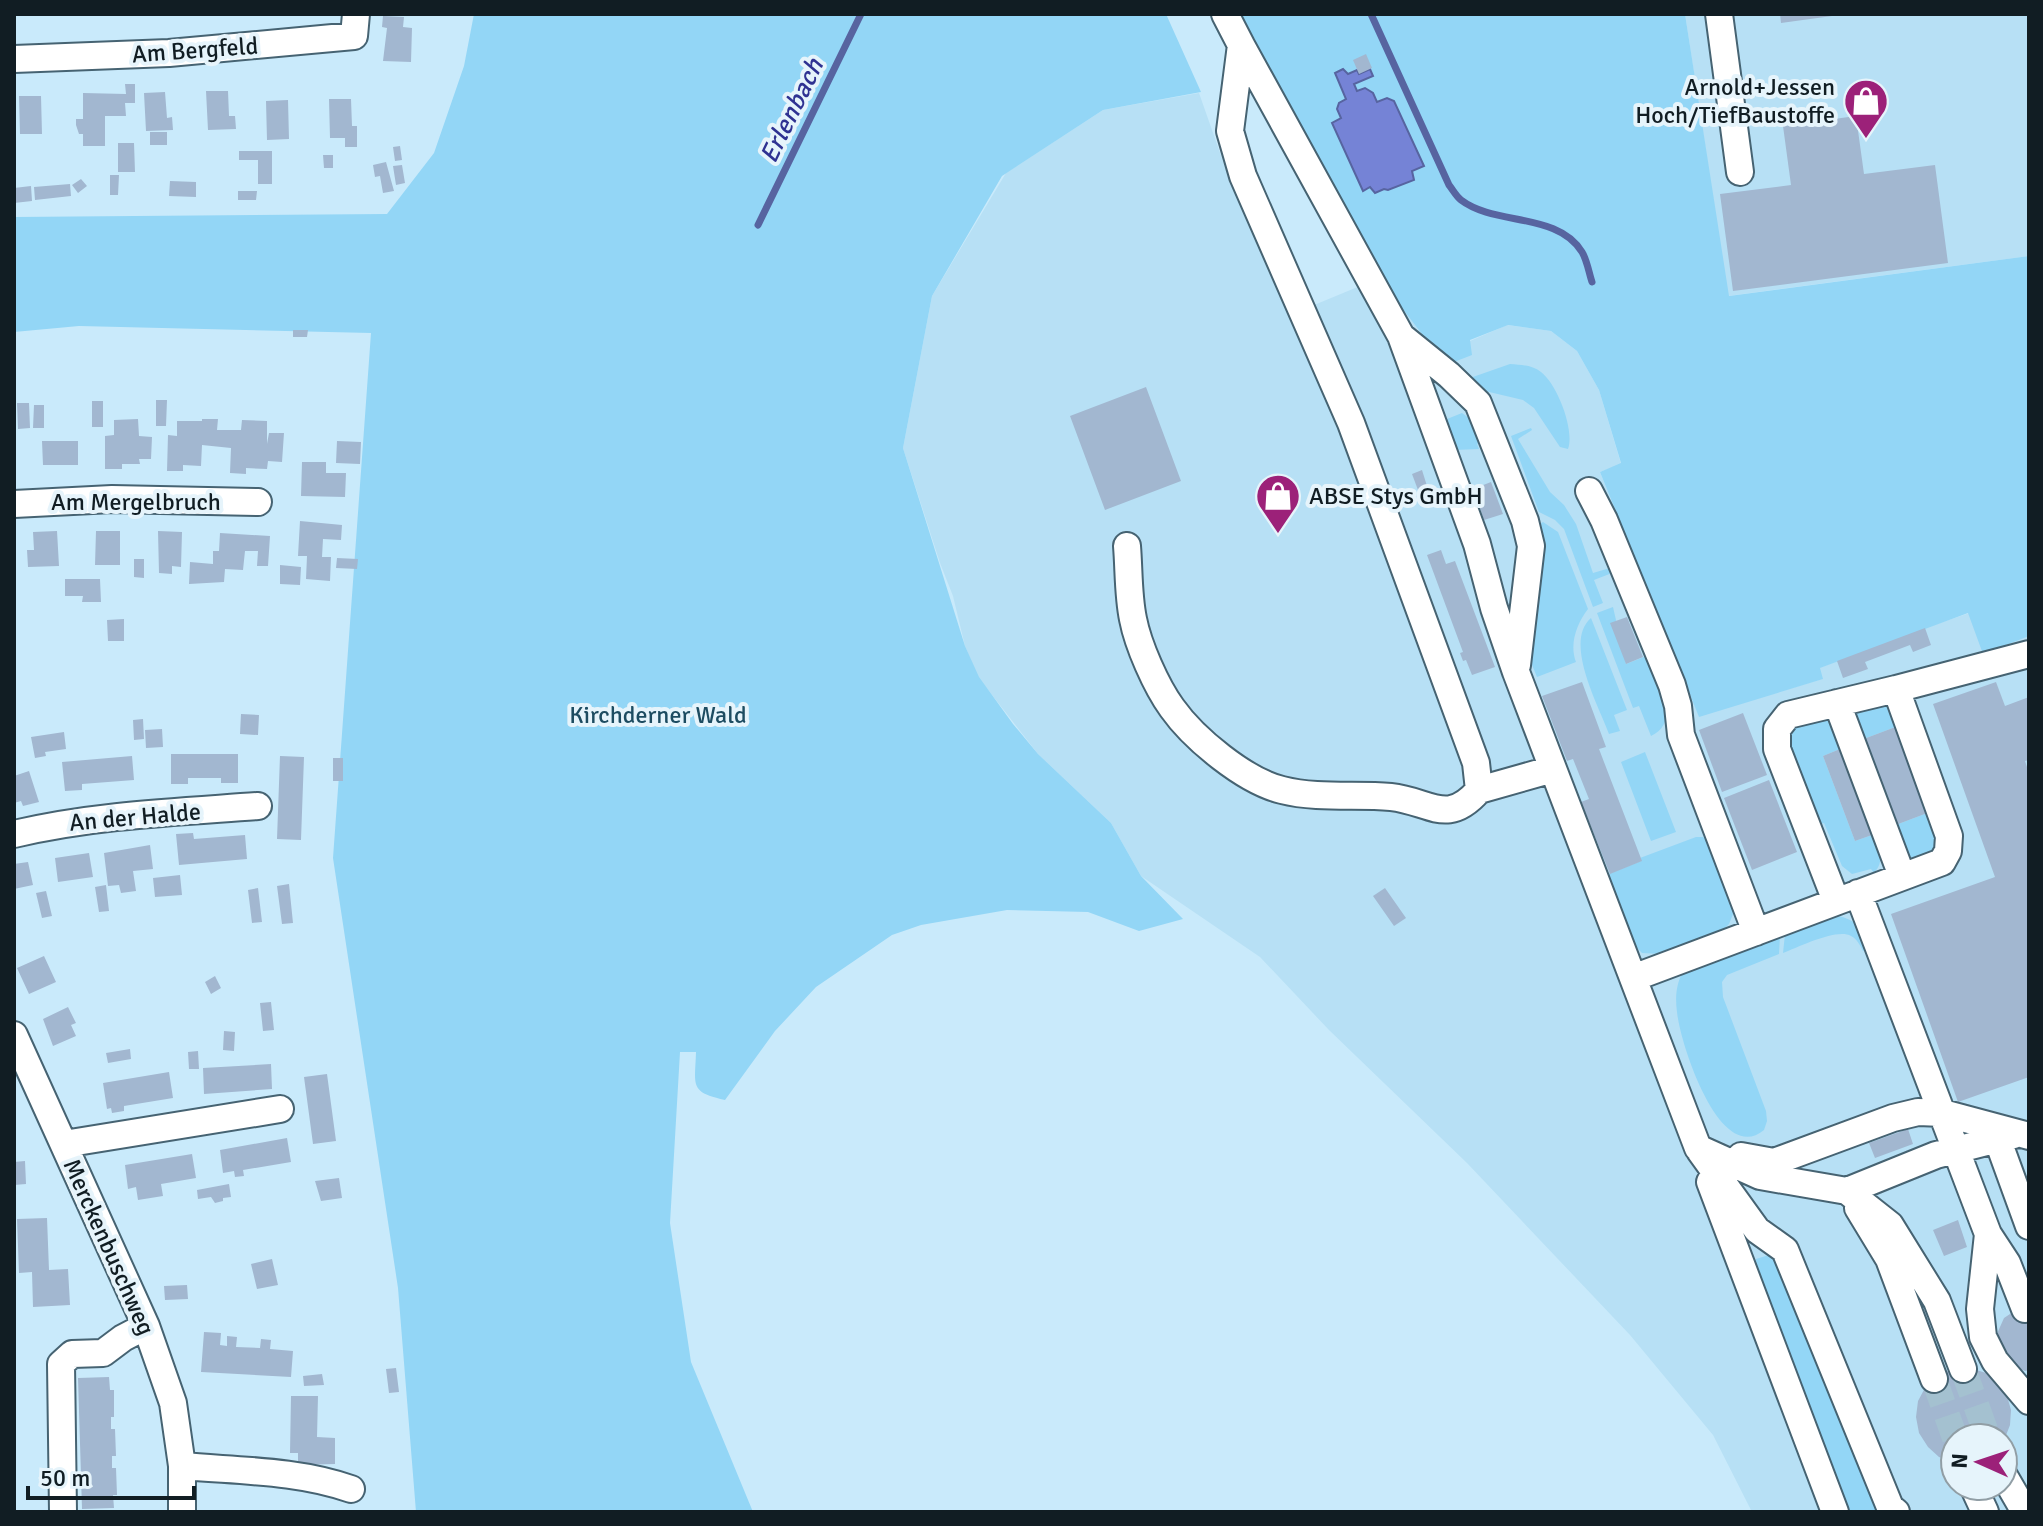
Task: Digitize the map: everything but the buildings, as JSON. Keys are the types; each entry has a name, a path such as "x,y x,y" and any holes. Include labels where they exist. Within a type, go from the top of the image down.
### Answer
{"street":[{"name":"Am Bergfeld","path":"14,59 184,52 354,36 356,14"},
{"path":"1225,14 1401,336 1477,544 1516,672 1835,1512"},
{"path":"1719,14 1740,172"},
{"path":"1241,45 1230,131 1243,176 1351,423 1476,763 1479,790"},
{"path":"1401,336 1478,403 1525,521 1531,546 1516,672"},
{"path":"1589,491 1672,685 1681,735 1756,932"},
{"name":"Am Mergelbruch","path":"14,504 112,499 258,502"},
{"path":"1127,546 1133,619 1153,674 1171,708 1197,736 1255,780 1281,790 1313,796 1406,799 1436,809 1455,810 1469,802 1479,790 1553,769"},
{"path":"2025,1309 2007,1263 1988,1234 1943,1113 1777,749 1777,729 1788,715 2029,654"},
{"path":"1633,978 1942,862 1948,851 1949,836 1896,689"},
{"path":"1837,703 1902,876"},
{"name":"An der Halde","path":"14,834 59,823 108,817 258,806"},
{"name":"Merckenbuschweg","path":"14,1035 146,1326 173,1403 182,1466 182,1512"},
{"path":"64,1144 280,1109"},
{"path":"1698,1148 1774,1162 1893,1118 1918,1112 1943,1113 2016,1136"},
{"path":"1847,1191 1956,1148 2016,1136"},
{"path":"2016,1136 2029,1226"},
{"path":"1698,1148 1760,1176 1847,1191 1890,1225 1937,1301 1963,1369"},
{"path":"1698,1148 1757,1230 1785,1250 1890,1507 1896,1512"},
{"path":"1847,1191 1889,1259 1934,1379"},
{"path":"1988,1234 1980,1309 1983,1337 1995,1361 2029,1401"},
{"path":"63,1512 61,1364 72,1354 103,1353 146,1326"},
{"path":"182,1466 303,1477 351,1489"}],"shaded area":[{"name":"Arnold+Jessen Hoch/TiefBaustoffe","path":"1685,14 2029,14 2029,256 1728,296"},
{"path":"1199,93 1225,167 1290,315 1360,286 1373,312 1404,298 1470,341 1507,325 1551,331 1577,351 1599,390 1621,464 1600,472 1699,716 1822,679 1819,668 2029,593 2029,1512 1752,1512 1713,1435 1630,1335 1467,1163 1329,1030 1260,957 1141,876 1111,823 1038,754 978,677 965,646 953,596 903,448 932,296 1006,173 1103,110"}],"green space":[{"name":"Kirchderner Wald","path":"474,14 1166,14 1201,92 1103,110 1002,176 932,296 903,448 965,646 979,677 1038,754 1111,823 1141,876 1183,919 1139,931 1088,912 1007,910 921,925 892,935 816,987 775,1031 725,1100 705,1094 697,1086 696,1052 680,1052 670,1223 691,1362 753,1512 416,1512 398,1288 333,858 371,333 79,326 14,332 14,217 387,214 434,153 464,66"},
{"path":"1237,14 1685,14 1729,296 2029,256 2029,636 1983,654 1968,613 1820,668 1823,679 1699,717 1600,472 1621,463 1599,390 1577,351 1551,331 1508,325 1470,340 1472,355 1454,362 1429,343 1388,290"},
{"path":"1510,364 1538,370 1553,386 1567,419 1568,449 1560,447 1534,408 1523,400 1485,391 1470,378"},
{"path":"1462,413 1473,421 1481,442 1477,444 1479,449 1455,450 1446,423 1447,419"},
{"path":"1531,428 1518,439 1550,492 1564,505 1576,524 1593,573 1610,568 1612,573 1594,580 1603,603 1593,607 1564,529 1539,512 1511,436"},
{"path":"1543,522 1558,532 1588,609 1575,634 1573,648 1576,662 1537,677 1530,660 1539,603 1544,541 1540,524"},
{"path":"1613,607 1626,664 1649,655 1662,688 1667,710 1665,721 1651,736 1639,706 1633,708 1597,613"},
{"path":"1591,618 1627,710 1614,715 1620,731 1609,734 1582,658 1583,629"},
{"path":"1890,703 1898,726 1861,740 1855,714 1859,707"},
{"path":"1825,718 1831,723 1840,749 1823,756 1855,841 1872,835 1877,845 1880,864 1874,873 1871,869 1852,874 1842,866 1824,823 1819,825 1790,747 1793,727"},
{"path":"1645,752 1676,832 1651,841 1621,762"},
{"path":"1930,812 1942,835 1936,851 1913,859 1907,856 1893,826"},
{"path":"1696,837 1708,841 1733,901 1729,924 1721,932 1662,954 1642,953 1634,945 1606,875 1641,861 1640,858"},
{"path":"1831,916 1857,924 1875,947 1863,951 1853,937 1837,934 1783,953 1785,934"},
{"path":"1780,936 1779,954 1727,975 1722,982 1723,997 1766,1111 1764,1130 1748,1137 1732,1132 1705,1096 1694,1073 1680,1027 1677,990 1684,970"},
{"path":"1769,1255 1777,1258 1883,1512 1849,1512 1754,1266 1756,1259"}],"water":[{"path":"1343,69 1348,74 1357,70 1359,74 1370,69 1373,76 1354,84 1357,91 1365,88 1373,93 1377,102 1387,98 1394,101 1424,166 1412,171 1414,180 1375,193 1370,187 1363,191 1332,123 1341,118 1337,109 1339,103 1346,99 1335,73"}],"waterway":[{"name":"Erlenbach","path":"758,225 861,14"},
{"path":"1371,14 1449,185 1458,197 1475,208 1542,225 1571,239 1582,252 1592,282"}],"tunnel":[{"path":"1963,1369 1982,1422"},
{"path":"1934,1379 1949,1422"}],"place":[{"name":"Arnold+Jessen Hoch/TiefBaustoffe","path":"1866,140"},
{"name":"ABSE Stys GmbH","path":"1278,535"}]}
